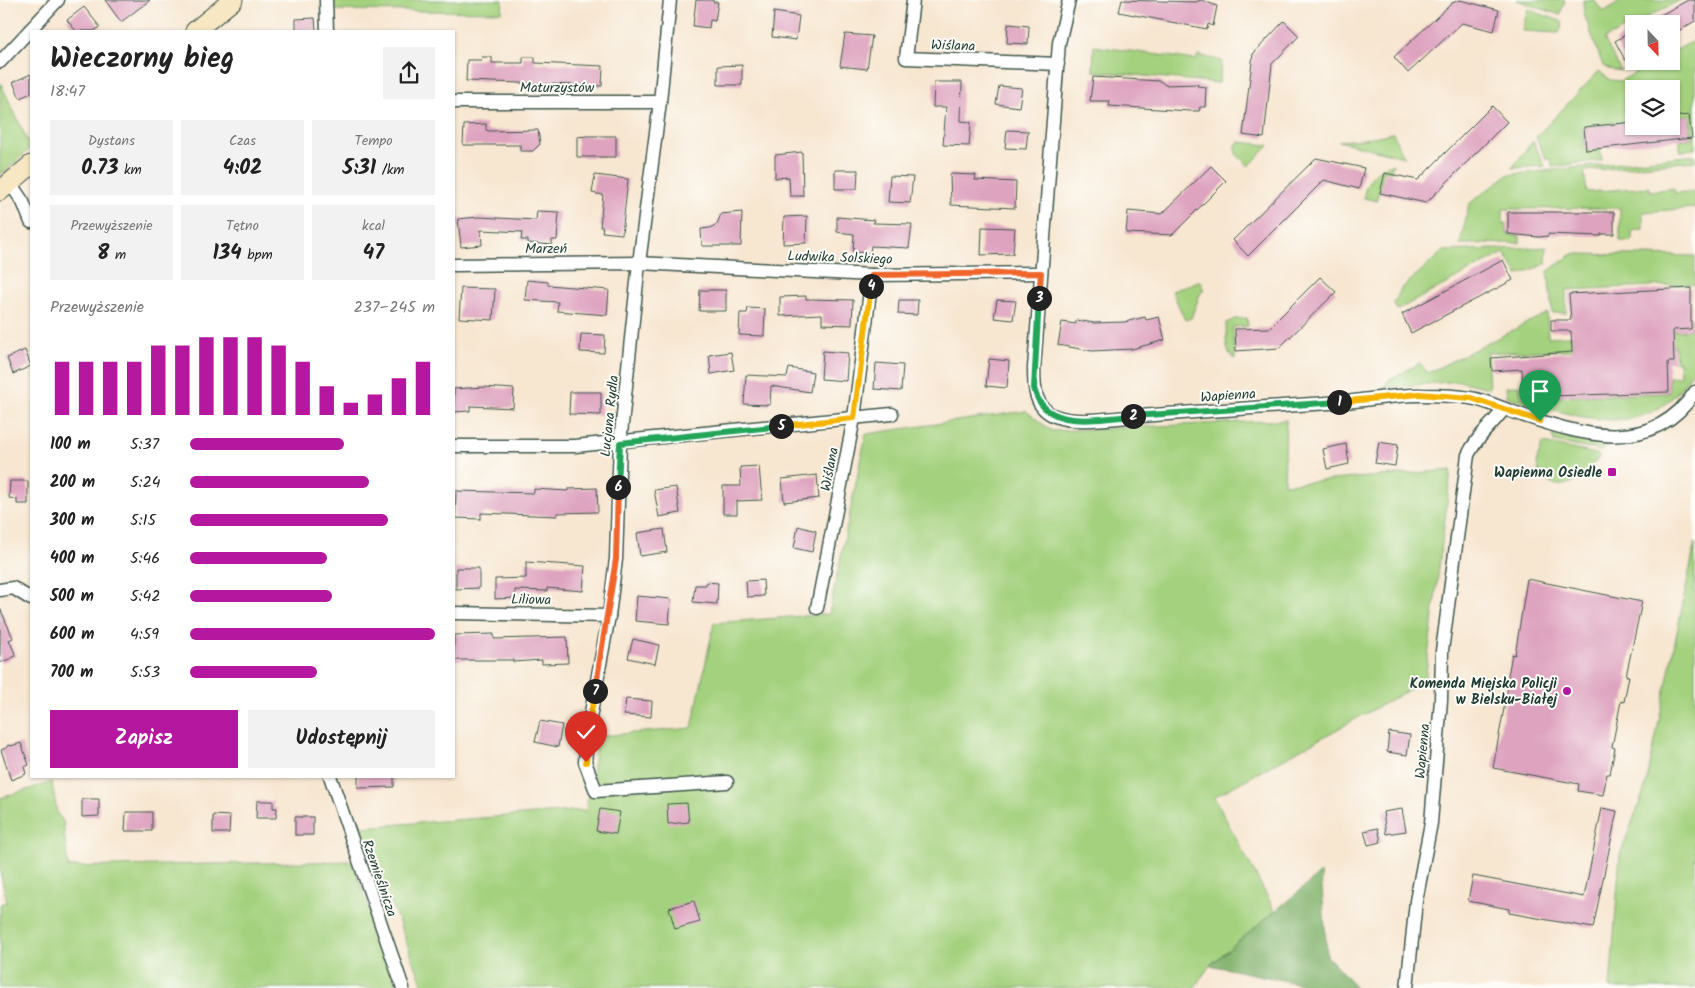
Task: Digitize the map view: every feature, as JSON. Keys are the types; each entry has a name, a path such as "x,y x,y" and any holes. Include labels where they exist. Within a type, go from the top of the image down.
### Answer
{"main road":[{"path":"196,30 233,0"},
{"path":"5,187 30,166"}],"street":[{"path":"2,55 58,0"},
{"path":"326,0 327,30"},
{"name":"Lucjana Rydla","path":"670,0 660,102 638,263 620,443 616,559 609,616 587,734 586,762 596,791 727,782"},
{"name":"Wiślana","path":"913,0 906,58 1058,64"},
{"path":"1041,273 1059,43 1069,0"},
{"name":"Maturzystów","path":"455,102 660,102"},
{"path":"5,187 23,202 30,220"},
{"name":"Ludwika Solskiego","path":"638,263 872,275 1041,273"},
{"name":"Marzeń","path":"455,265 638,263"},
{"name":"Wapienna","path":"1041,273 1034,388 1036,400 1044,410 1055,416 1074,419 1359,401 1419,394 1471,398 1582,434 1625,435 1648,430 1667,421 1680,412 1695,392"},
{"name":"Wiślana","path":"817,608 854,418 872,275"},
{"name":"Wapienna","path":"1407,988 1416,901 1431,823 1441,700 1442,651 1468,455 1483,432 1496,420 1504,409"},
{"path":"455,446 520,448 620,443 892,414"},
{"path":"0,590 13,588 30,598"},
{"name":"Liliowa","path":"455,613 609,616"},
{"name":"Rzemieślnicza","path":"331,778 402,988"}],"green space":[{"path":"329,0 503,0 502,12 329,10"},
{"path":"1517,0 1565,0 1560,15"},
{"path":"1583,0 1594,0 1603,12 1623,0 1681,0 1651,15 1625,15 1625,28 1604,39 1621,71 1608,69 1603,66 1584,14"},
{"path":"1528,9 1563,22 1559,33 1522,31"},
{"path":"1695,40 1695,148 1680,152 1680,140 1692,138 1690,115 1680,116 1680,80 1625,80 1625,122 1583,127 1586,151 1600,149 1602,160 1552,167 1551,159 1546,159 1536,137 1599,71 1610,80 1620,81 1641,70 1680,70 1680,48"},
{"path":"1094,46 1196,60 1198,55 1222,61 1219,83 1093,71"},
{"path":"0,82 30,149 0,176"},
{"path":"1393,133 1404,157 1339,141 1363,139"},
{"path":"1533,141 1545,166 1512,168"},
{"path":"1239,142 1269,146 1249,166 1236,154 1236,145"},
{"path":"1695,155 1695,161 1584,171 1587,192 1649,187 1650,191 1674,188 1675,193 1695,191 1695,208 1643,212 1643,229 1632,231 1632,241 1620,241 1620,208 1503,209 1503,223 1506,223 1507,234 1520,236 1520,243 1460,244 1469,204 1507,175"},
{"path":"1393,164 1391,172 1384,170 1377,201 1364,198 1366,186 1372,176 1382,168"},
{"path":"1547,247 1546,264 1518,275 1504,253 1397,310 1394,304 1401,289 1443,251"},
{"path":"1573,254 1695,256 1695,284 1566,290 1566,313 1552,313 1548,271"},
{"path":"1200,281 1204,291 1201,292 1191,318 1185,320 1172,291"},
{"path":"1547,313 1548,337 1692,330 1692,318 1695,318 1694,367 1689,378 1662,406 1643,416 1622,420 1577,416 1511,398 1507,396 1506,387 1520,385 1522,398 1669,393 1669,377 1680,376 1679,362 1676,362 1675,346 1487,353 1489,388 1459,381 1383,388 1389,380 1420,363 1428,373"},
{"path":"1247,318 1248,326 1233,327 1235,359 1227,348 1226,323 1235,319"},
{"path":"1026,411 1052,431 1286,420 1284,484 1451,470 1425,681 1214,797 1275,911 1211,964 1194,988 424,988 362,827 586,810 598,736 692,728 714,623 829,614 866,434"},
{"path":"1552,435 1609,445 1602,451 1554,442"},
{"path":"1543,443 1597,454 1600,457 1575,481 1565,485 1553,484 1540,474 1538,468 1538,457"},
{"path":"1695,543 1695,988 1610,988 1620,855 1646,785"},
{"path":"52,782 57,813 63,821 68,867 352,861 398,988 0,988 0,904 7,902 0,872 0,798"},
{"path":"1321,873 1327,956 1357,988 1320,988 1210,965"}],"building":[{"path":"105,0 150,0 121,22"},
{"path":"696,0 713,0 713,2 718,2 715,21 710,20 709,28 693,26"},
{"path":"1122,0 1196,2 1201,0 1217,6 1213,26 1208,24 1207,29 1119,12"},
{"path":"1460,0 1499,10 1494,31 1462,23 1408,73 1394,57 1452,3"},
{"path":"1688,0 1695,0 1695,21 1680,30 1680,15 1661,15"},
{"path":"84,7 100,27 96,30 75,30 67,20"},
{"path":"774,12 799,16 796,40 772,37"},
{"path":"315,18 316,30 296,30 296,19"},
{"path":"1284,21 1299,36 1272,64 1264,138 1243,135 1253,54"},
{"path":"1008,24 1029,26 1028,44 1007,43"},
{"path":"845,34 872,36 867,69 840,66"},
{"path":"1625,35 1625,60 1615,41"},
{"path":"482,57 492,57 492,63 523,63 523,57 535,57 535,63 603,66 602,86 466,81 467,60 481,60"},
{"path":"742,65 742,85 718,85 718,66"},
{"path":"30,74 30,93 20,98 13,82"},
{"path":"1093,77 1160,81 1165,85 1198,84 1197,86 1206,87 1205,107 1200,107 1199,111 1190,111 1109,106 1110,101 1090,101"},
{"path":"934,82 962,82 961,121 971,122 969,146 943,145 946,107 933,107"},
{"path":"999,86 1022,88 1019,107 996,104"},
{"path":"1492,106 1507,122 1426,203 1380,193 1385,173 1418,180"},
{"path":"1689,115 1692,138 1586,150 1584,127 1625,123 1625,135 1680,135 1680,116"},
{"path":"486,124 486,130 489,131 538,130 540,144 533,151 520,151 520,145 463,145 464,125"},
{"path":"1007,130 1028,131 1026,149 1005,148"},
{"path":"616,136 616,157 577,157 577,137"},
{"path":"802,152 803,196 790,196 789,177 775,178 775,155"},
{"path":"1316,158 1364,168 1359,189 1324,180 1248,256 1233,240"},
{"path":"1211,166 1226,181 1172,235 1126,233 1128,211 1162,214"},
{"path":"835,170 858,170 857,189 835,189"},
{"path":"950,174 976,175 975,180 1016,182 1015,208 951,205"},
{"path":"595,175 628,179 622,234 602,232 603,227 600,227 603,195 592,193"},
{"path":"890,176 913,177 910,203 888,202"},
{"path":"537,211 559,212 557,240 552,240 552,245 528,243 528,240 521,240 522,232 481,230 482,245 461,247 458,219 479,217 536,220"},
{"path":"742,212 741,246 702,246 701,229 710,228 717,224 721,214"},
{"path":"1508,212 1614,212 1614,234 1601,234 1601,236 1548,234 1548,236 1539,237 1508,234"},
{"path":"807,216 806,243 783,244 784,217"},
{"path":"837,217 874,220 873,223 912,224 909,248 871,246 870,253 853,252 854,234 837,232"},
{"path":"982,227 1015,228 1013,254 981,255"},
{"path":"1503,260 1513,280 1411,333 1402,314"},
{"path":"1320,277 1336,292 1279,348 1236,351 1235,329 1269,328"},
{"path":"527,280 548,282 548,285 609,290 607,315 557,311 558,302 525,300"},
{"path":"461,288 495,289 493,320 459,318"},
{"path":"1691,288 1691,329 1673,330 1674,362 1668,362 1669,392 1523,397 1522,369 1492,371 1491,358 1572,352 1571,331 1551,331 1551,320 1571,320 1569,294"},
{"path":"700,290 726,290 726,311 699,311"},
{"path":"806,296 806,299 853,300 852,325 822,324 822,314 780,316 780,297"},
{"path":"899,300 918,300 917,315 898,314"},
{"path":"997,300 1016,301 1013,320 994,318"},
{"path":"748,308 765,309 764,336 739,335 740,313 747,313"},
{"path":"1145,317 1146,320 1159,317 1165,340 1132,349 1092,351 1058,345 1062,322 1076,324 1076,320 1094,323 1125,322"},
{"path":"581,334 605,335 604,353 580,352"},
{"path":"25,350 30,366 13,374 7,358"},
{"path":"823,351 848,353 846,381 821,379"},
{"path":"731,352 734,370 711,374 709,355"},
{"path":"989,359 1009,361 1007,388 986,386"},
{"path":"876,363 903,365 901,391 874,389"},
{"path":"789,368 813,372 810,392 771,386 770,405 744,404 746,375 787,377"},
{"path":"484,387 514,389 513,408 470,406 470,411 455,412 455,389"},
{"path":"570,392 601,392 601,415 569,414"},
{"path":"1379,442 1398,445 1395,466 1375,463"},
{"path":"1346,444 1349,464 1327,469 1323,449"},
{"path":"759,466 762,500 737,501 737,514 723,514 723,486 741,486 740,467"},
{"path":"817,475 819,498 784,502 782,479"},
{"path":"10,481 28,481 28,504 17,504 17,499 9,498"},
{"path":"676,487 680,513 659,517 654,490"},
{"path":"597,488 598,512 557,513 557,516 481,513 481,519 455,518 456,491 534,493 534,489 568,491 568,489"},
{"path":"798,526 816,531 812,552 794,548"},
{"path":"664,529 667,552 640,556 637,533"},
{"path":"526,562 585,566 583,591 547,588 547,591 515,590 515,598 495,599 495,579 526,578"},
{"path":"456,568 479,568 479,588 456,589"},
{"name":"Komenda Miejska Policji w Bielsku-Białej","path":"1527,579 1642,602 1626,676 1629,676 1624,702 1621,701 1612,747 1615,748 1610,774 1607,774 1603,795 1578,791 1579,784 1493,768 1512,654 1515,655"},
{"path":"763,580 764,596 747,597 746,581"},
{"path":"706,582 718,583 717,604 693,602 695,585 706,585"},
{"path":"637,596 671,599 669,624 635,621"},
{"path":"0,608 13,638 9,640 16,656 0,663"},
{"path":"494,634 494,639 567,637 568,663 542,664 542,660 513,662 513,660 455,660 455,635"},
{"path":"633,639 659,645 655,664 628,658"},
{"path":"626,699 652,701 651,717 624,715"},
{"path":"540,721 562,725 558,747 535,742"},
{"path":"1389,732 1410,735 1407,755 1387,752"},
{"path":"21,743 29,765 24,767 26,774 11,780 1,750 8,745"},
{"path":"358,778 394,778 394,787 358,788"},
{"path":"82,799 99,799 99,816 82,817"},
{"path":"257,801 273,801 273,808 277,808 276,818 256,818"},
{"path":"687,803 689,822 668,824 667,804"},
{"path":"1602,808 1617,811 1593,928 1509,913 1509,909 1468,901 1473,876 1584,897"},
{"path":"600,809 620,812 616,834 596,831"},
{"path":"1402,809 1406,831 1386,834 1383,812"},
{"path":"126,812 152,812 152,831 125,831"},
{"path":"213,815 230,816 229,833 213,833"},
{"path":"295,817 313,817 313,835 295,835"},
{"path":"1378,828 1381,842 1368,845 1364,831"},
{"path":"694,901 700,922 675,929 669,908"}],"place":[{"name":"Wapienna Osiedle","path":"1612,472"},
{"name":"Komenda Miejska Policji w Bielsku-Białej","path":"1567,691"}],"route":[{"path":"586,762 587,734 609,616 616,559 620,443 854,418 872,275 1041,273 1034,388 1036,400 1044,410 1055,416 1074,419 1131,416 1359,401 1419,394 1471,398 1540,421"}]}
